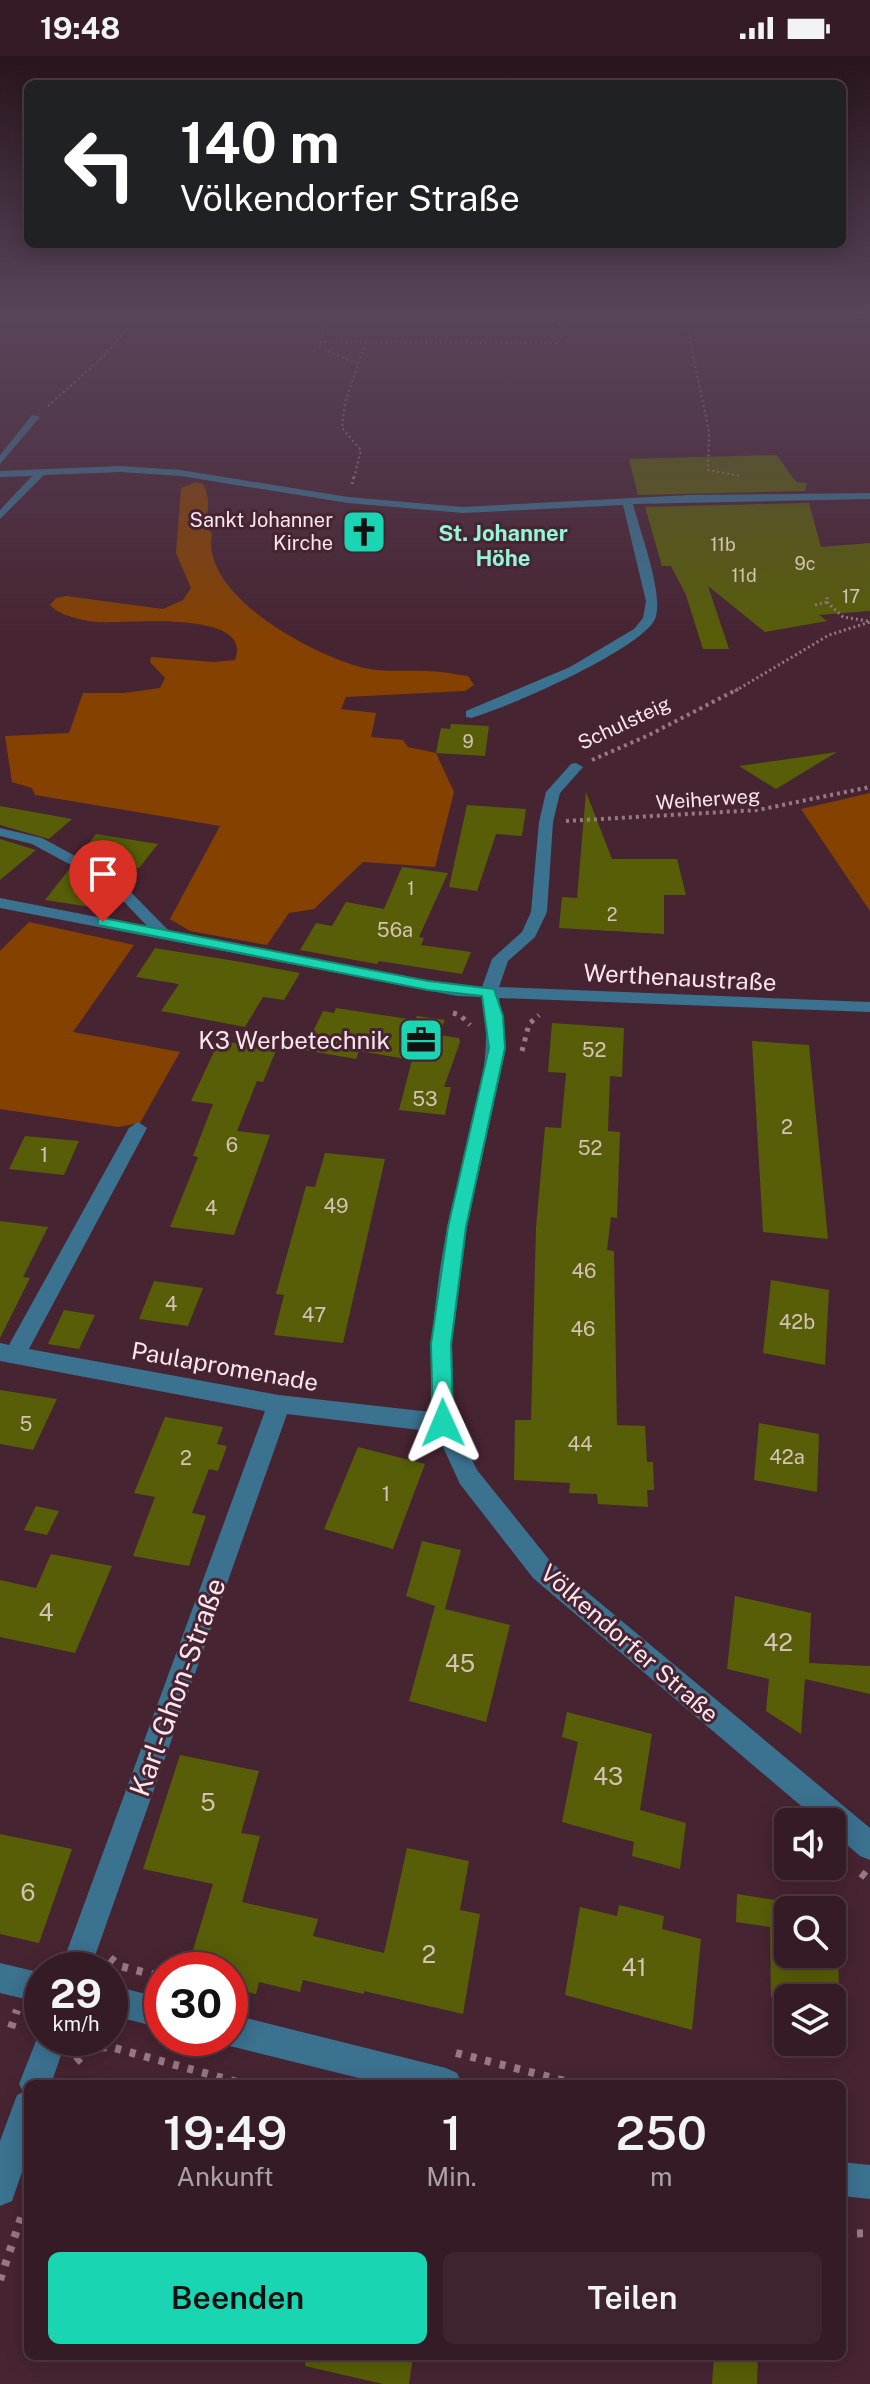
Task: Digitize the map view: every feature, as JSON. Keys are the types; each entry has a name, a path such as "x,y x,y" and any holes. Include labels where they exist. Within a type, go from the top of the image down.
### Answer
{"street":[{"path":"0,461 32,421"},
{"path":"0,516 43,470"},
{"path":"0,474 43,470 181,473 348,500 463,510 689,498 870,496"},
{"path":"471,714 574,670 638,632 649,618 652,601 627,502"},
{"name":"Schulsteig","path":"489,992 500,959 529,934 539,912 546,822 553,792 576,767"},
{"path":"0,832 37,841 113,882 162,932"},
{"path":"0,903 457,991 489,992"},
{"name":"Werthenaustraße","path":"489,992 870,1007"},
{"name":"Völkendorfer Straße","path":"489,992 495,1016 497,1048 457,1227 441,1344 443,1423 468,1477 542,1570 870,1846"},
{"path":"7,1353 138,1128"},
{"name":"Paulapromenade","path":"7,1353 279,1404 443,1423"},
{"name":"Karl-Ghon-Straße","path":"81,1952 279,1404"},
{"path":"0,1978 24,1984"},
{"path":"248,2034 430,2080"},
{"path":"36,2080 45,2056"},
{"path":"0,2189 24,2118"},
{"path":"846,2179 870,2182"}],"path":[{"path":"343,421 342,428 361,450 348,500"},
{"path":"707,421 708,470 741,476"},
{"path":"827,596 827,602 843,617 870,621"},
{"path":"815,605 827,602"},
{"name":"Schulsteig","path":"576,767 649,735 742,687 829,635 870,621"},
{"name":"Weiherweg","path":"546,822 753,811 834,798 870,787"},
{"path":"519,1062 529,1024 538,1015"},
{"path":"111,1945 110,1957 120,1966 144,1972"},
{"path":"128,2052 230,2080"},
{"path":"0,2280 24,2209"},
{"path":"846,2234 870,2233"}],"shaded area":[{"path":"196,482 203,484 207,494 205,524 212,534 213,556 223,578 262,617 312,648 357,666 468,676 474,685 465,691 346,697 341,709 376,713 371,737 403,740 408,747 436,753 454,792 435,867 363,862 314,909 289,913 267,945 190,931 170,919 220,826 35,795 32,788 12,782 5,736 69,733 83,693 124,693 160,688 165,678 150,662 151,657 214,662 235,660 236,644 226,632 207,626 157,621 96,622 65,615 50,605 56,598 66,596 163,609 183,600 191,588 176,553 181,488"},
{"path":"870,793 870,911 801,809"},
{"path":"29,922 134,945 73,1032 180,1052 140,1123 118,1127 0,1109 0,951"}],"building":[{"path":"777,455 796,482 807,483 805,491 638,495 629,459"},
{"path":"809,503 821,547 870,543 870,611 819,615 827,621 765,632 708,586 729,649 703,649 686,595 671,566 662,566 645,507"},
{"path":"451,724 489,726 485,756 436,753 441,728 450,729"},
{"path":"837,752 776,789 739,766"},
{"path":"586,792 612,859 677,859 686,895 664,895 664,934 559,928 562,897 577,898"},
{"path":"467,805 526,809 522,836 496,834 477,891 449,887"},
{"path":"0,806 72,819 49,839 0,825"},
{"path":"96,834 158,844 139,868 123,866 115,874 80,855"},
{"path":"0,839 36,850 0,880"},
{"path":"402,867 448,873 419,937 424,938 421,945 471,952 462,974 379,961 377,964 300,950 316,923 332,926 346,902 384,909"},
{"path":"70,868 105,887 91,907 45,900"},
{"path":"155,948 300,973 284,1000 263,997 245,1027 161,1011 179,984 136,977"},
{"path":"336,1008 415,1020 417,1016 445,1020 438,1035 459,1038 460,1042 444,1087 451,1087 445,1115 399,1110 412,1060 359,1051 356,1059 304,1050 323,1011 334,1013"},
{"path":"552,1023 624,1028 622,1077 610,1076 608,1131 620,1132 617,1218 611,1217 607,1250 614,1251 617,1425 645,1426 647,1462 653,1462 654,1490 647,1490 648,1507 598,1504 597,1494 569,1493 570,1483 514,1480 515,1420 531,1420 536,1227 545,1127 561,1128 566,1073 548,1072"},
{"path":"219,1041 277,1048 263,1082 257,1081 237,1131 270,1135 234,1235 170,1227 198,1157 193,1156 213,1104 191,1101"},
{"path":"752,1041 809,1045 828,1239 763,1232"},
{"path":"25,1136 79,1141 64,1175 9,1169"},
{"path":"325,1153 385,1159 343,1343 274,1335 284,1295 276,1294 306,1186 315,1187"},
{"path":"0,1221 48,1227 23,1277 30,1278 0,1338"},
{"path":"771,1280 829,1290 825,1365 763,1353"},
{"path":"154,1281 203,1288 188,1326 139,1319"},
{"path":"64,1310 95,1315 79,1349 48,1344"},
{"path":"0,1390 57,1399 33,1450 0,1444"},
{"path":"165,1417 223,1427 217,1444 227,1446 218,1471 209,1469 192,1513 206,1516 189,1566 133,1556 155,1497 134,1493"},
{"path":"759,1423 819,1434 817,1492 754,1480"},
{"path":"358,1447 425,1464 393,1549 324,1529"},
{"path":"36,1506 59,1511 47,1535 24,1530"},
{"path":"422,1541 461,1550 445,1609 510,1625 486,1722 409,1701 435,1606 406,1596"},
{"path":"51,1554 112,1566 75,1653 0,1637 0,1580 36,1588"},
{"path":"735,1596 811,1613 809,1663 870,1666 870,1694 805,1679 801,1734 766,1711 769,1679 727,1669"},
{"path":"567,1712 652,1734 640,1810 686,1823 680,1869 632,1856 634,1842 562,1822 578,1742 562,1737"},
{"path":"180,1755 259,1771 241,1833 260,1836 242,1902 318,1919 313,1936 384,1953 407,1848 469,1861 460,1910 480,1914 463,2014 303,1980 300,1992 259,1982 256,1994 248,1992 248,1952 192,1952 213,1884 143,1869"},
{"path":"0,1834 72,1849 39,1943 0,1934"},
{"path":"737,1894 774,1900 774,1968 838,1968 839,1984 774,1984 774,1998 771,1997 770,1927 736,1922"},
{"path":"619,1905 664,1916 662,1929 701,1939 692,2030 565,1995 580,1907 617,1916"},
{"path":"306,2360 412,2360 409,2384 383,2384 305,2366"},
{"path":"714,2360 758,2360 757,2384 712,2384"}],"place":[{"name":"Sankt Johanner Kirche","path":"364,532"},
{"name":"K3 Werbetechnik","path":"421,1040"}],"district":[{"name":"St. Johanner Höhe","path":"503,546"}],"route":[{"path":"103,922 457,991 489,992 495,1016 497,1048 457,1227 441,1344 443,1423"}]}
